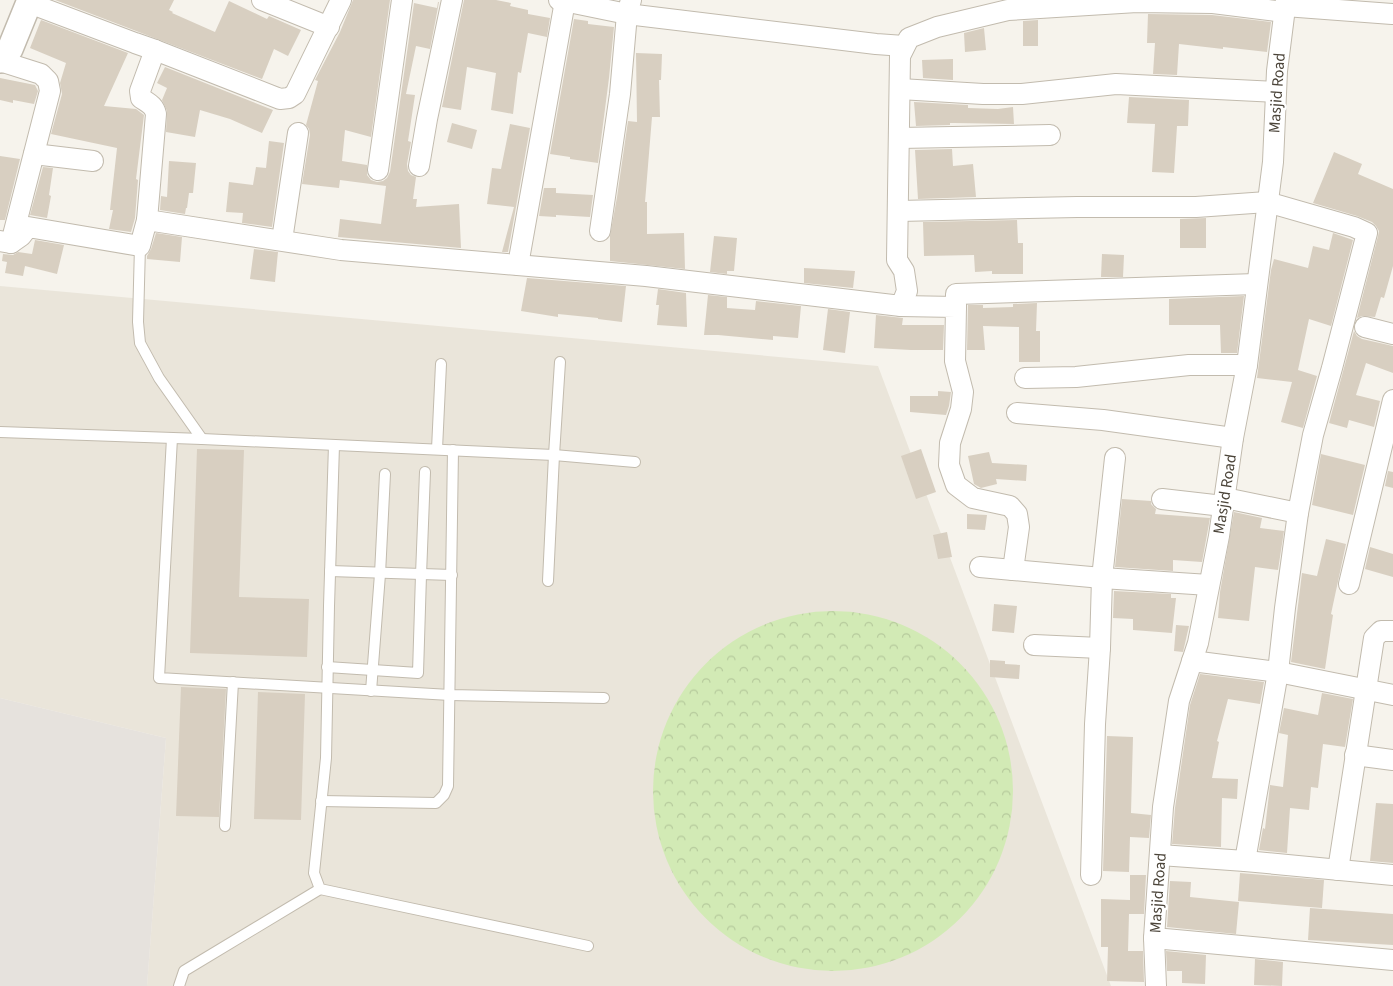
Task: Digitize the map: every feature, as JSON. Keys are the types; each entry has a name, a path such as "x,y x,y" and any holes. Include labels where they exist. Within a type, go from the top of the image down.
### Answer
{"street":[{"path":"262,0 329,27"},
{"path":"6,242 34,154 50,91 48,81 41,74 3,54 30,1 280,99 289,98 295,94 341,0"},
{"path":"378,170 402,0"},
{"path":"419,166 452,0"},
{"path":"518,265 562,1 629,7 876,44 904,46"},
{"path":"901,306 907,290 904,271 897,260 900,56 909,38 937,27 1008,10 1137,2 1285,6 1392,14"},
{"name":"Masjid Road","path":"1156,986 1154,938 1163,807 1179,701 1198,643 1219,536 1233,438 1247,365 1273,162 1277,71 1285,6"},
{"path":"600,231 620,94 629,7"},
{"path":"6,242 21,236 28,227 140,246 147,220 156,114 155,108 142,98 140,91 155,50"},
{"path":"900,89 983,94 1022,94 1116,84 1276,92"},
{"path":"282,240 298,133"},
{"path":"900,138 1050,135"},
{"path":"34,154 92,162"},
{"path":"899,211 1077,207 1196,207 1268,202 1354,227 1366,233 1332,368 1312,435 1298,513 1278,672 1245,861"},
{"path":"147,220 341,250 646,276 901,306 956,307"},
{"path":"1013,570 1019,527 1017,514 1010,506 973,498 956,485 949,465 950,443 962,409 963,392 955,360 956,294 1256,284"},
{"path":"1365,327 1393,334"},
{"path":"1025,378 1076,377 1189,365 1247,365"},
{"path":"1349,584 1393,400"},
{"path":"1017,414 1103,420 1233,438"},
{"path":"1091,875 1095,724 1102,578 1115,458"},
{"path":"1162,499 1224,502 1298,513"},
{"path":"980,567 1209,585"},
{"path":"1338,870 1374,638 1381,632 1393,632"},
{"path":"1034,645 1100,648"},
{"path":"1192,661 1278,672 1393,696"},
{"path":"1355,755 1393,760"},
{"path":"1160,855 1393,875"},
{"path":"1154,938 1393,960"}],"lane":[{"path":"140,246 138,322 140,344 159,378 202,439"},
{"path":"548,581 560,362"},
{"path":"437,449 441,364"},
{"path":"0,432 437,449 554,455 635,462"},
{"path":"172,438 159,678 450,695 604,698"},
{"path":"320,889 314,872 326,758 334,445"},
{"path":"322,801 436,804 444,795 448,786 453,450"},
{"path":"328,667 418,674 425,472"},
{"path":"371,690 385,474"},
{"path":"330,571 452,575"},
{"path":"225,826 232,682"},
{"path":"179,986 184,970 320,889 588,946"}],"shaded area":[{"path":"0,286 878,366 1111,986 147,986 166,738 0,698"},
{"path":"0,698 166,738 147,986 0,986"}],"green space":[{"path":"833,611 868,614 902,625 933,641 960,664 983,691 999,722 1010,756 1013,791 1010,826 999,860 983,891 960,918 933,941 902,957 868,968 833,971 798,968 764,957 733,941 706,918 683,891 667,860 656,826 653,791 656,756 667,722 683,691 706,664 733,641 764,625 798,614"}],"building":[{"path":"55,0 174,0 169,10 172,13 215,32 229,1 267,19 269,16 301,30 288,56 274,49 262,79"},
{"path":"353,0 390,0 371,137 345,130 342,161 367,165 367,175 371,180 377,182 387,178 390,172 414,3 437,8 439,2 430,49 416,46 406,94 415,95 408,141 411,142 407,164 408,171 416,177 413,199 417,199 416,207 459,204 461,248 338,237 340,219 381,224 386,186 340,180 339,188 302,184 310,135 306,125 318,81 315,80 340,32"},
{"path":"464,0 496,0 511,3 510,6 528,10 528,14 550,18 547,37 528,33 521,73 518,72 513,114 491,110 496,73 467,67 461,110 442,107"},
{"path":"1148,14 1212,15 1271,22 1267,52 1179,44 1177,75 1153,74 1155,43 1147,43"},
{"path":"574,19 588,21 588,24 614,27 598,163 550,154"},
{"path":"41,20 128,53 104,106 136,109 144,115 136,179 138,180 135,218 131,232 109,229 113,210 110,210 117,148 51,134 62,94 60,83 66,63 30,48"},
{"path":"1038,20 1038,46 1023,46 1023,21"},
{"path":"984,28 986,50 965,52 964,33"},
{"path":"636,53 662,54 661,80 659,80 660,117 652,117 645,202 647,202 647,234 684,233 685,269 610,261 610,236 628,121 637,122"},
{"path":"953,59 953,80 923,78 922,60"},
{"path":"165,67 273,110 262,133 230,119 200,110 195,137 166,132 167,111 162,100 167,88 157,83"},
{"path":"0,78 35,85 38,91 34,104 13,100 13,103 0,100"},
{"path":"1129,97 1189,100 1188,126 1177,126 1174,173 1152,172 1155,124 1127,123"},
{"path":"914,102 968,105 968,108 998,109 1013,107 1014,124 950,123 950,125 916,126"},
{"path":"452,123 477,130 472,149 447,142"},
{"path":"510,124 530,128 508,252 502,252 514,207 487,204 492,168 501,169"},
{"path":"269,141 284,143 272,227 242,223 243,213 226,212 229,182 253,185 256,167 266,168"},
{"path":"952,149 953,166 973,164 976,197 918,199 915,150"},
{"path":"1334,152 1362,164 1358,174 1393,189 1393,266 1384,298 1381,297 1375,317 1362,316 1357,318 1379,231 1372,222 1313,203"},
{"path":"0,156 20,159 5,220 0,220"},
{"path":"169,161 196,163 193,193 189,193 185,214 160,210 161,196 167,197"},
{"path":"43,167 53,168 47,218 30,215"},
{"path":"544,188 556,188 556,193 593,195 590,217 539,216"},
{"path":"1206,218 1206,248 1180,248 1180,219"},
{"path":"1017,220 1018,243 1023,243 1023,274 992,274 992,271 975,272 974,255 924,256 923,222"},
{"path":"156,233 182,237 180,262 147,259"},
{"path":"1333,233 1353,240 1331,326 1309,319 1298,370 1317,376 1303,428 1281,422 1292,382 1257,378 1271,270 1274,259 1308,268 1313,246 1329,250"},
{"path":"714,236 737,238 734,271 727,271 727,274 710,272"},
{"path":"35,240 64,245 57,274 25,266 23,276 5,273 7,262 2,261 3,254 13,255 18,252 32,254"},
{"path":"254,249 278,252 275,282 250,279"},
{"path":"1102,254 1124,255 1123,277 1101,277"},
{"path":"804,268 855,271 853,288 804,283"},
{"path":"527,278 626,286 622,322 558,314 558,317 521,311"},
{"path":"658,289 686,293 687,327 657,325 659,305 656,305"},
{"path":"708,295 727,297 727,308 755,310 756,301 801,306 798,338 773,336 773,340 704,335"},
{"path":"1244,296 1237,353 1221,353 1220,325 1169,325 1169,299"},
{"path":"1037,303 1036,331 1040,331 1040,362 1019,362 1019,327 983,326 985,350 967,350 968,305 983,305 983,308 1013,307 1013,304"},
{"path":"828,309 850,312 845,353 823,350"},
{"path":"876,315 903,318 902,325 944,325 943,350 874,348"},
{"path":"1354,331 1362,339 1393,346 1393,373 1366,363 1356,395 1380,401 1374,427 1349,420 1347,428 1329,423"},
{"path":"938,391 951,392 946,415 910,412 910,396 938,396"},
{"path":"197,449 244,450 239,597 309,599 307,657 190,653"},
{"path":"921,449 936,492 916,499 901,456"},
{"path":"989,452 992,463 1027,465 1026,481 996,479 997,484 981,488 974,484 968,456"},
{"path":"1321,454 1365,465 1353,515 1312,505"},
{"path":"1388,471 1393,472 1393,488 1385,486"},
{"path":"1122,499 1151,501 1151,504 1156,509 1155,514 1210,518 1202,562 1173,560 1173,571 1115,567"},
{"path":"1234,512 1262,518 1260,528 1284,531 1278,570 1255,567 1249,621 1218,618 1220,592"},
{"path":"967,514 987,515 985,530 967,529"},
{"path":"947,532 952,557 938,559 933,535"},
{"path":"1326,539 1346,544 1331,614 1333,615 1325,669 1291,662 1302,573 1317,576"},
{"path":"1370,547 1393,554 1393,577 1365,569"},
{"path":"1114,591 1171,594 1171,598 1176,598 1172,633 1133,630 1133,619 1113,618"},
{"path":"994,604 1017,606 1014,633 992,631"},
{"path":"1176,625 1189,626 1183,652 1174,651"},
{"path":"990,660 1020,665 1019,679 990,677"},
{"path":"1200,674 1264,682 1260,704 1228,699 1217,741 1219,742 1212,778 1238,779 1237,799 1222,798 1221,847 1172,844 1175,808 1190,705"},
{"path":"181,687 226,689 219,817 176,816"},
{"path":"258,692 305,694 301,820 254,819"},
{"path":"1322,693 1353,699 1345,747 1323,744 1318,788 1311,787 1309,810 1290,808 1287,853 1259,850 1263,828 1265,829 1270,785 1283,787 1288,735 1279,733 1284,708 1318,715"},
{"path":"1107,736 1133,737 1131,813 1151,815 1149,838 1130,837 1129,872 1103,871"},
{"path":"1376,803 1393,804 1393,863 1370,861"},
{"path":"1240,873 1324,880 1322,908 1238,901"},
{"path":"1130,875 1146,875 1144,914 1129,914 1128,951 1143,951 1144,982 1107,981 1108,947 1101,947 1101,899 1130,900"},
{"path":"1170,881 1191,882 1190,897 1239,902 1236,934 1167,927"},
{"path":"1310,908 1393,914 1393,945 1308,940"},
{"path":"1166,951 1206,955 1205,984 1182,983 1182,971 1167,971"},
{"path":"1255,959 1283,962 1282,986 1254,985"}]}
